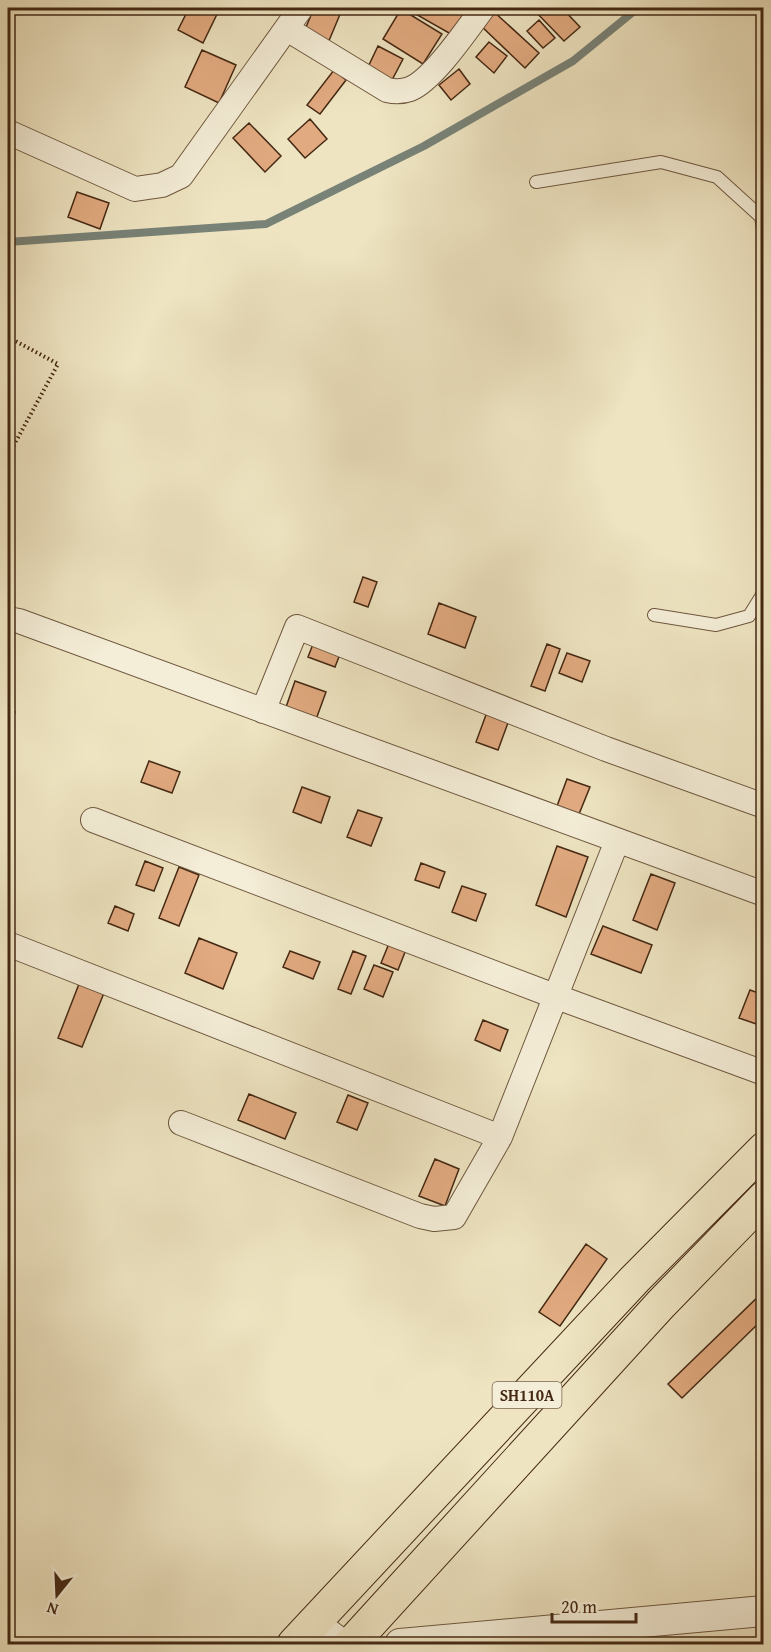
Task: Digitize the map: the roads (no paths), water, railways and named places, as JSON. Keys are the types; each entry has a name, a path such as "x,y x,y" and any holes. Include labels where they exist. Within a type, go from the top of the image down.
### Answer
{"main road":[{"name":"SH110A","path":"304,1634 635,1279 764,1149"},
{"name":"SH110A","path":"351,1644 661,1304 764,1198"}],"street":[{"path":"8,132 135,189 162,185 181,176 301,8"},
{"path":"287,29 387,90 396,92 413,88 432,71 483,8"},
{"path":"8,619 19,621 764,894"},
{"path":"263,711 297,627 606,749 764,806"},
{"path":"93,820 557,997 764,1073"},
{"path":"181,1123 420,1216 435,1219 454,1217 500,1137 617,841"},
{"path":"8,944 500,1137"},
{"path":"400,1644 764,1611"},
{"path":"304,1634 340,1644"}],"lane":[{"path":"536,182 660,162 717,177 761,217 764,234"},
{"path":"654,615 716,625 749,616 764,592"}],"waterway":[{"path":"8,242 266,224 424,146 573,61 638,8"}]}
